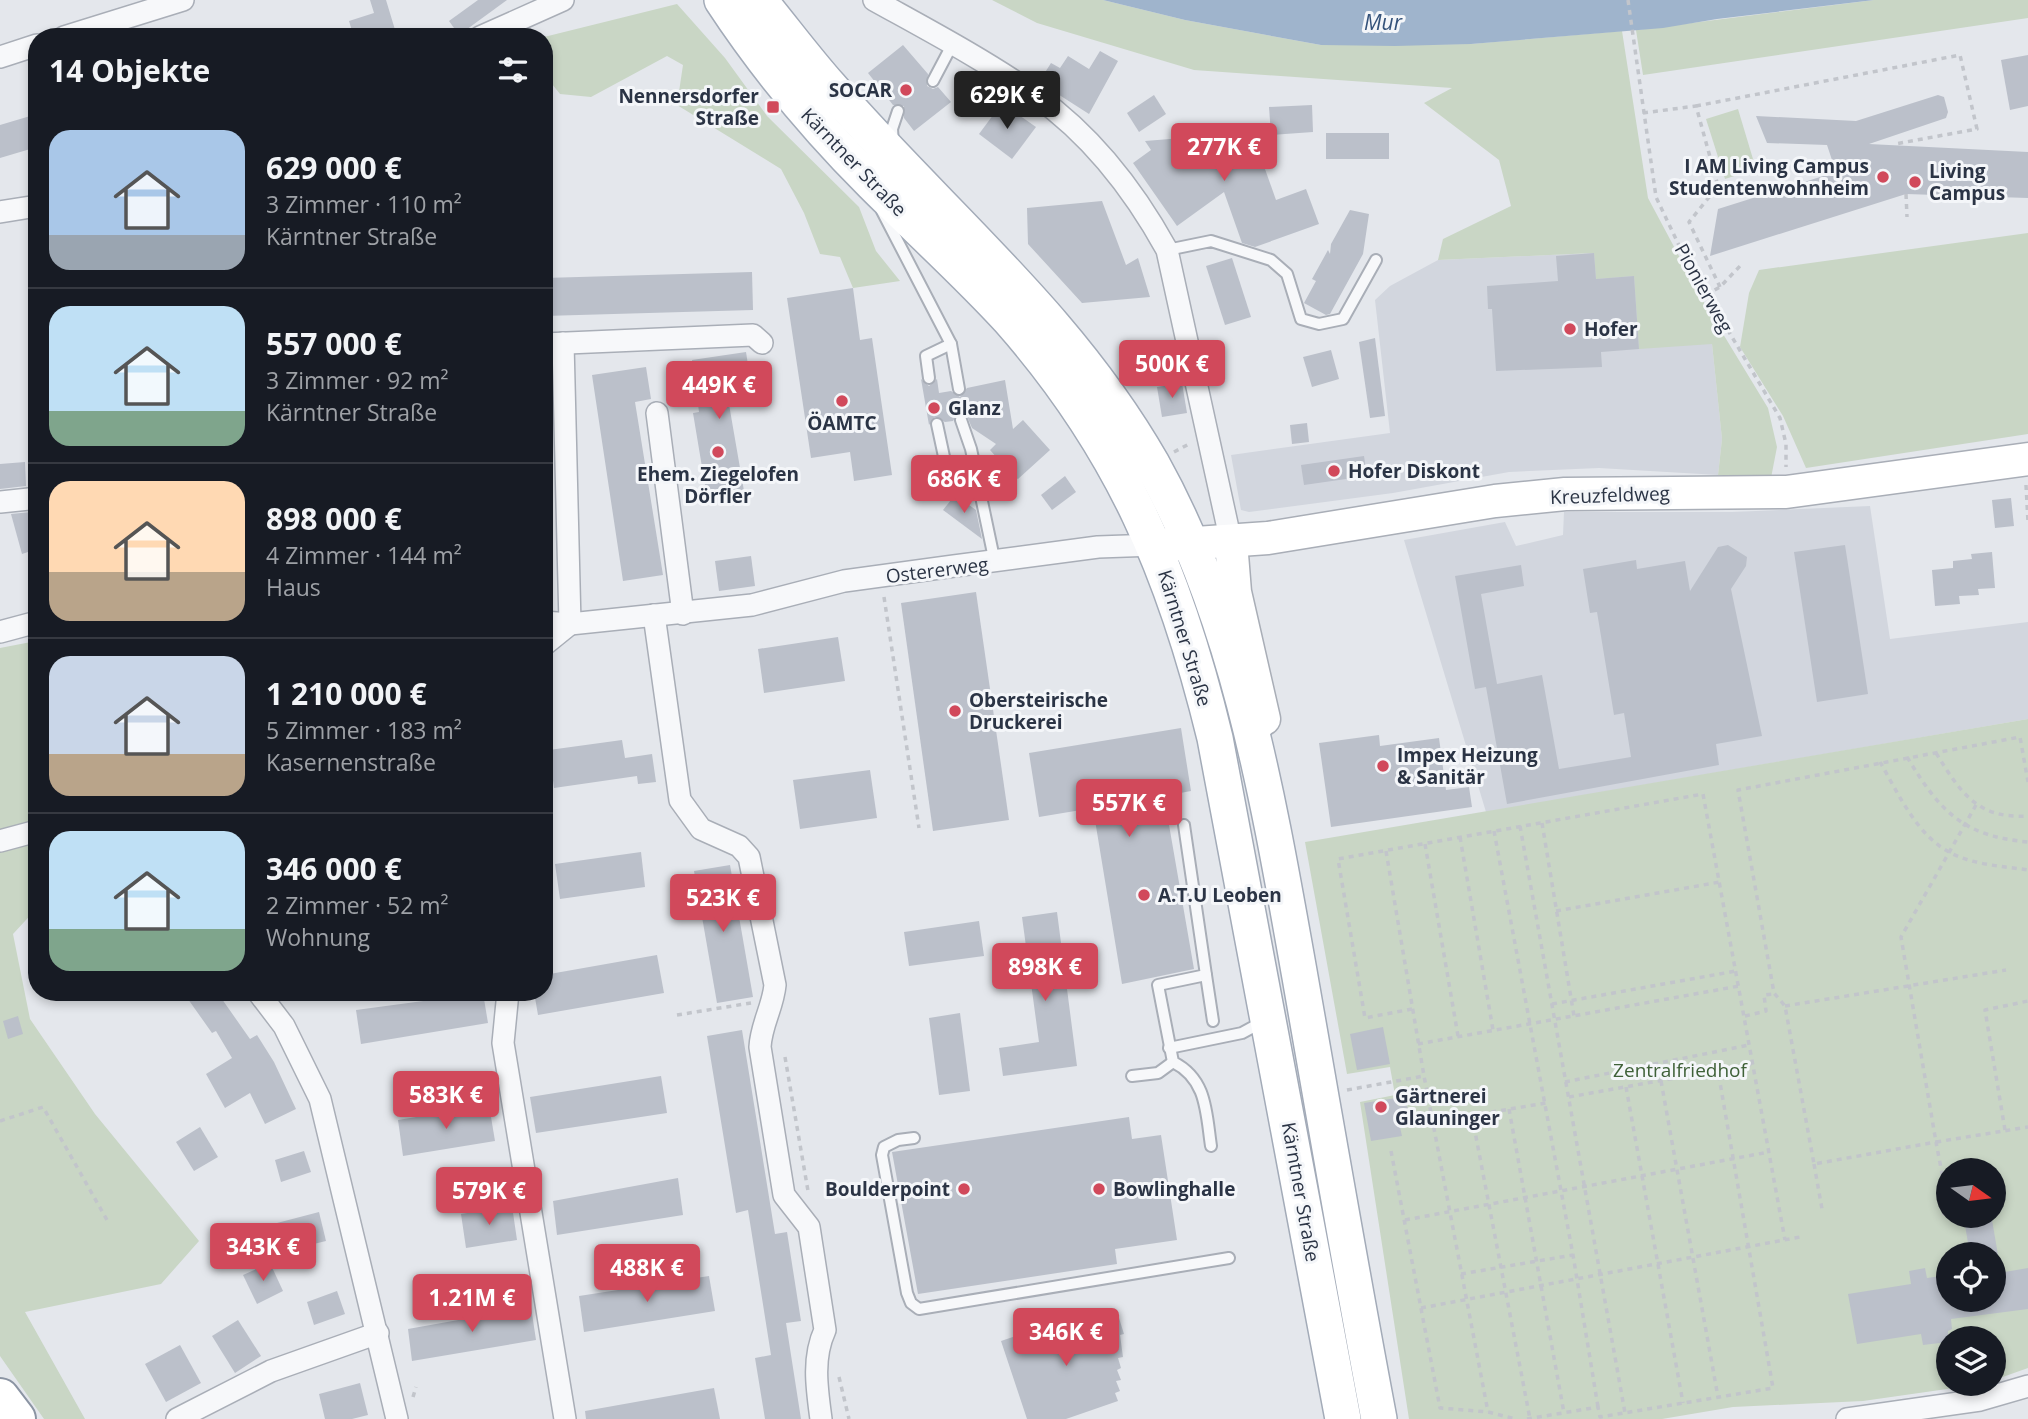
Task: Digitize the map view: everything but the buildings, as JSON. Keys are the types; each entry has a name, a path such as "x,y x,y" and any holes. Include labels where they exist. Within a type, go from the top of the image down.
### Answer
{"highway":[{"path":"0,1398 16,1419"}],"main road":[{"name":"Kärntner Straße","path":"722,0 790,94 871,182 978,286 1032,347 1093,429 1124,479 1156,545 1199,672 1215,737 1343,1419"},
{"name":"Kärntner Straße","path":"759,0 831,88 1031,298 1072,349 1151,464 1193,545 1214,599 1255,754 1292,929 1379,1419"},
{"name":"Kreuzfeldweg","path":"1193,545 1231,542 1565,494 1786,492 2027,467"},
{"path":"1231,542 1235,592 1269,740 1255,754"},
{"name":"Ostererweg","path":"1156,545 1193,545"}],"street":[{"path":"93,28 183,0"},
{"path":"500,28 563,0"},
{"path":"874,0 1037,97 1097,151 1147,213 1167,250 1231,542"},
{"path":"0,57 28,48"},
{"path":"0,212 28,207"},
{"path":"553,638 570,624 554,343 753,335 762,343"},
{"path":"657,413 683,614"},
{"path":"0,502 28,499"},
{"name":"Ostererweg","path":"553,623 570,624 683,614 752,605 844,581 1098,547 1156,545"},
{"path":"654,615 680,800 701,829 739,846 749,857 775,985 774,1000 761,1029 760,1047 785,1195 809,1227 825,1330 819,1342 816,1372 821,1419"},
{"path":"5,631 28,625"},
{"path":"5,631 28,632"},
{"path":"0,841 28,833"},
{"path":"265,1001 284,1026 320,1099 397,1419"},
{"path":"507,1001 503,1043 565,1419"},
{"path":"177,1419 271,1371 378,1333"},
{"path":"1847,1419 1910,1415 1980,1400 2028,1386"}],"lane":[{"path":"933,81 952,45"},
{"path":"896,156 892,133 898,111"},
{"path":"871,182 877,203 951,344 959,389"},
{"path":"1167,250 1211,241 1271,260 1287,274 1301,319 1319,324 1343,319 1376,260"},
{"path":"929,378 926,356 951,344"},
{"path":"961,420 975,465 995,562"},
{"path":"937,424 946,466 975,465"},
{"path":"1184,825 1213,1021"},
{"path":"1206,975 1158,985 1173,1062 1190,1071 1204,1100 1211,1146"},
{"path":"1169,1048 1242,1033 1269,1017"},
{"path":"1132,1076 1158,1073 1173,1062"},
{"path":"914,1138 898,1140 884,1147 882,1156 907,1293 911,1303 919,1309 1229,1258"}],"path":[{"name":"Pionierweg","path":"1628,0 1656,197 1706,295 1780,418 1786,444 1786,479"},
{"path":"1643,113 1696,106 1960,55 1977,129 1895,144"},
{"path":"1696,106 1718,186 1689,222 1720,287"},
{"path":"1906,194 1907,217"},
{"path":"1706,295 1720,287 1740,266"},
{"path":"1164,457 1207,434"},
{"path":"2027,467 2028,522"},
{"path":"881,578 919,828"},
{"path":"1822,1209 1785,1006 1774,993 1738,790 2020,737 2028,782"},
{"path":"1936,752 1950,775 1976,805 1990,813 2028,816"},
{"path":"1907,757 1924,785 1963,825 1987,836 2028,842"},
{"path":"1880,762 1918,825 1948,851 1980,862 2028,870"},
{"path":"1412,1009 1365,1018 1338,859 1703,793 1785,1240"},
{"path":"1939,1158 1901,937 1976,805"},
{"path":"1542,823 1574,1016"},
{"path":"1520,826 1625,1413"},
{"path":"1494,831 1562,1192 1600,1417 1773,1388 1718,1071"},
{"path":"1460,837 1493,1030"},
{"path":"1425,844 1458,1036"},
{"path":"1386,851 1432,1122 1488,1412"},
{"path":"1556,911 1720,882"},
{"path":"1785,1006 2006,970"},
{"path":"1552,1004 1736,971"},
{"path":"1418,1044 1739,986"},
{"path":"1745,1016 1766,1012 1764,995 1774,993"},
{"path":"677,1015 774,1000"},
{"path":"2005,1130 1985,1010 2028,1001"},
{"path":"1565,1082 1749,1045"},
{"path":"784,1054 810,1203 809,1227"},
{"path":"1568,1098 1753,1065"},
{"path":"1345,1090 1424,1076"},
{"path":"1661,1081 1718,1397"},
{"path":"1626,1087 1683,1403"},
{"path":"1432,1122 1545,1103"},
{"path":"0,1121 43,1107 107,1220"},
{"path":"1509,1109 1564,1413"},
{"path":"1472,1116 1528,1419 1598,1407"},
{"path":"1814,1164 2028,1127"},
{"path":"1391,1151 1440,1408 1488,1412 1516,1419"},
{"path":"1405,1220 1769,1152"},
{"path":"1421,1308 1800,1237"},
{"path":"1461,1274 1573,1255"}],"shaded area":[{"path":"1594,253 1634,276 1712,344 1722,439 1718,475 1599,468 1509,472 1393,493 1249,512 1241,510 1231,455 1390,433 1375,300 1390,286 1438,260"},
{"path":"1870,506 1890,639 2028,622 2028,719 1486,812 1404,540 1505,522 1516,546 1563,535 1564,512 1732,512"}],"green space":[{"path":"992,0 1103,0 1185,20 1321,45 1471,44 1622,31 1648,198 1703,301 1768,408 1777,447 1771,478 1718,475 1722,439 1712,344 1639,349 1634,276 1596,279 1594,253 1438,260 1443,239 1511,206 1499,160 1424,103 1452,88 1194,70 1037,23"},
{"path":"1874,0 2028,0 2028,18 1643,75 1636,30"},
{"path":"677,4 725,58 767,116 859,207 876,251 900,281 853,288 840,257 820,254 804,213 781,169 677,105 683,65 667,56 591,97 560,94 553,85 553,35"},
{"path":"1738,109 1756,169 1725,179 1706,119"},
{"path":"2028,233 2028,434 1806,468 1783,416 1740,347 1749,293 1759,270"},
{"path":"28,643 28,918 13,934 30,1019 95,1114 199,1241 161,1284 25,1312 85,1419 44,1419 0,1356 0,648"},
{"name":"Zentralfriedhof","path":"2028,719 2028,1368 2006,1376 2006,1326 1936,1326 1936,1391 1863,1401 1733,1407 1662,1419 1409,1419 1360,1102 1395,1095 1390,1067 1347,1074 1305,842"}],"water":[{"name":"Mur","path":"1103,0 1874,0 1663,28 1471,44 1395,46 1321,45 1185,20"}],"place":[{"name":"SOCAR","path":"906,90"},
{"name":"Nennersdorfer Straße","path":"773,107"},
{"name":"I AM Living Campus Studentenwohnheim","path":"1883,177"},
{"name":"Living Campus","path":"1915,182"},
{"name":"Hofer","path":"1570,329"},
{"name":"ÖAMTC","path":"842,401"},
{"name":"Glanz","path":"934,408"},
{"name":"Ehem. Ziegelofen Dörfler","path":"718,452"},
{"name":"Hofer Diskont","path":"1334,471"},
{"name":"Obersteirische Druckerei","path":"955,711"},
{"name":"Impex Heizung & Sanitär","path":"1383,766"},
{"name":"A.T.U Leoben","path":"1144,895"},
{"name":"Gärtnerei Glauninger","path":"1381,1107"},
{"name":"Boulderpoint","path":"964,1189"},
{"name":"Bowlinghalle","path":"1099,1189"}]}
